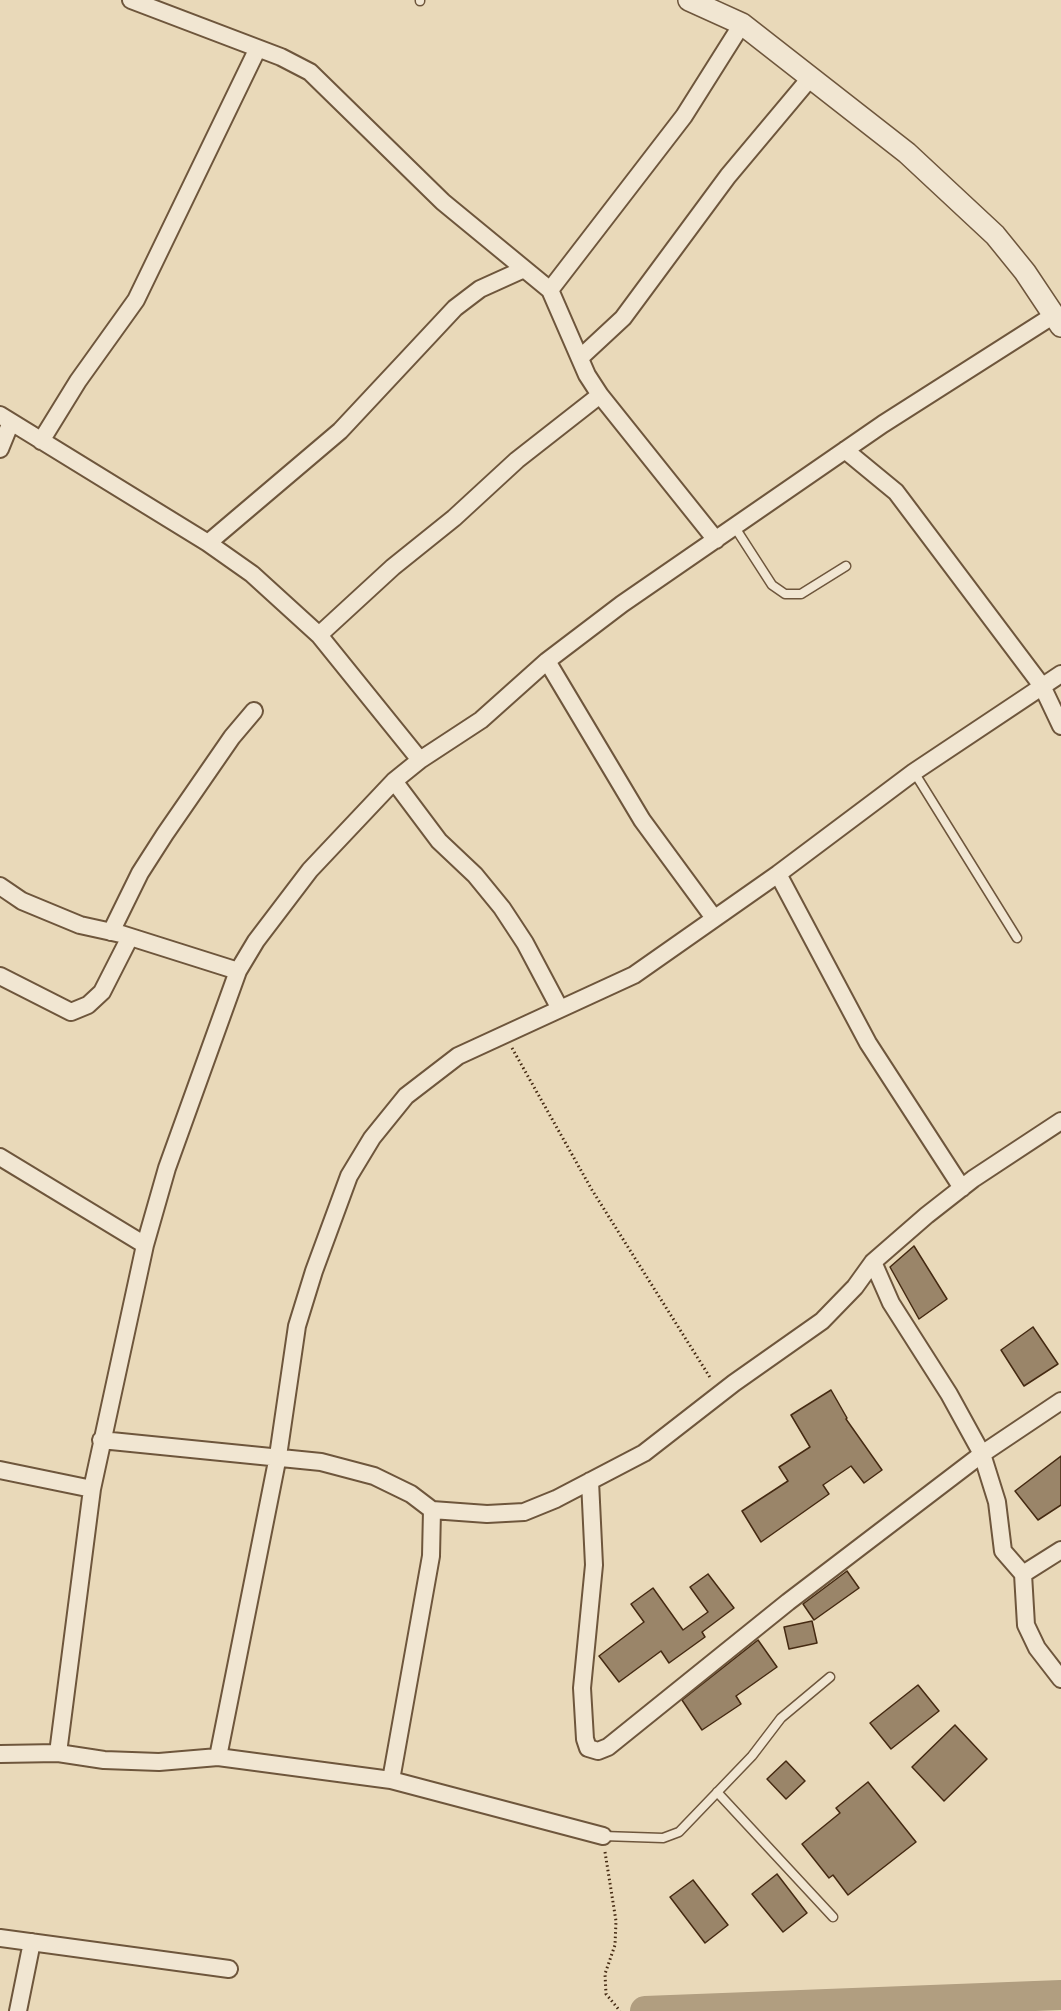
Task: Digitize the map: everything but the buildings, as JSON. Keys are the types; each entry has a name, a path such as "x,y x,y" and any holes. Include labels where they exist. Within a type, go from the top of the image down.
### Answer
{"street":[{"path":"131,0 257,50 281,57 310,72 443,202 522,270 550,290 587,375 600,395 716,540"},
{"path":"58,1753 92,1488 145,1245 167,1168 238,971 256,941 310,870 394,781 420,760 481,720 547,661 622,604 845,450 1058,321 995,236 907,153 742,24 688,0"},
{"path":"550,290 684,116 742,24"},
{"path":"41,441 78,381 136,300 257,50"},
{"path":"581,357 623,318 728,176 811,77"},
{"path":"208,543 340,431 455,308 480,289 522,270"},
{"path":"319,634 517,460 600,395"},
{"path":"0,449 6,419 208,543 252,574 319,634 420,760"},
{"path":"845,450 896,492 1042,686 1061,726"},
{"path":"547,661 642,820 714,918"},
{"path":"218,1757 278,1456 297,1326 314,1271 349,1176 372,1138 406,1096 459,1056 634,975 778,874 914,772 1061,674"},
{"path":"111,932 140,873 165,834 232,737 254,711"},
{"path":"394,781 439,841 475,875 502,908 525,943 560,1009"},
{"path":"778,874 868,1043 962,1188"},
{"path":"0,886 22,901 80,925 130,937 238,971"},
{"path":"0,976 71,1012 88,1005 102,992 130,937"},
{"path":"101,1440 321,1462 375,1476 411,1494 432,1510 487,1514 524,1512 556,1499 644,1453 720,1394 822,1321 855,1287 873,1262 962,1188 1061,1121"},
{"path":"0,1157 145,1245"},
{"path":"873,1262 891,1303 949,1394 982,1454 997,1502 1003,1551 1023,1574 1026,1625 1037,1648 1061,1679"},
{"path":"590,1481 594,1565 582,1688 585,1739 588,1748 598,1751 608,1747 788,1602 982,1454 1061,1401"},
{"path":"0,1470 92,1488"},
{"path":"391,1779 431,1556 432,1510"},
{"path":"1023,1574 1061,1550"},
{"path":"0,1755 58,1753 104,1760 159,1762 218,1757 391,1779 603,1836"},
{"path":"0,1938 229,1970"},
{"path":"18,2011 32,1942"}],"lane":[{"path":"735,526 772,585 785,594 801,594 846,567"},
{"path":"914,772 1017,938"},
{"path":"603,1836 663,1838 679,1832 752,1756 781,1718 830,1677"},
{"path":"717,1792 832,1917"}],"path":[{"path":"504,1035 592,1190 720,1394"},
{"path":"603,1836 616,1921 615,1945 605,1974 606,1994 620,2011"}],"waterway":[{"path":"645,2011 1061,1995"}]}
